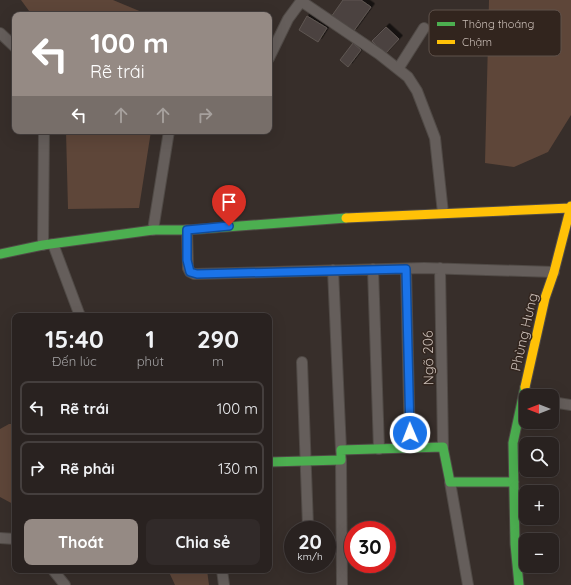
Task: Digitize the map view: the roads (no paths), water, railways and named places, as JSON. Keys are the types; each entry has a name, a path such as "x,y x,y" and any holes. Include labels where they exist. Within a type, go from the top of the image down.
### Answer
{"street":[{"path":"272,52 288,20 302,0 408,77 417,91 435,138 443,213"},
{"path":"398,69 424,28"},
{"path":"0,33 12,44"},
{"path":"44,134 48,245 79,313"},
{"path":"153,230 169,134"},
{"path":"0,254 48,245 153,230 187,230 365,216 571,207"},
{"name":"Phùng Hưng","path":"526,389 545,298 554,272 571,207"},
{"path":"187,230 188,268 190,272 194,274 440,268 554,272"},
{"name":"Ngõ 206","path":"440,268 443,447"},
{"path":"373,269 379,448"},
{"path":"406,269 410,448"},
{"path":"333,270 341,455 342,585"},
{"path":"302,362 308,521"},
{"path":"559,403 571,405"},
{"name":"Phùng Hưng","path":"519,418 513,443 519,585"},
{"path":"272,462 305,460 379,448 443,447 468,585"},
{"path":"450,482 514,482"},
{"path":"0,538 12,539"},
{"path":"55,573 65,585"},
{"path":"222,573 224,585"}]}
